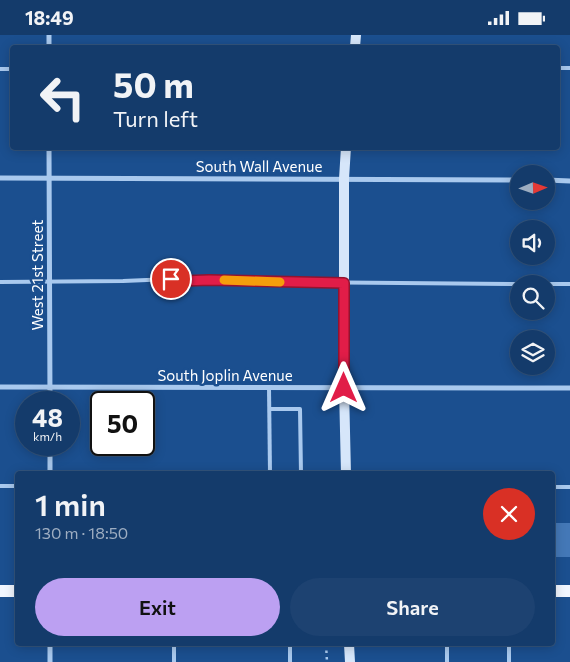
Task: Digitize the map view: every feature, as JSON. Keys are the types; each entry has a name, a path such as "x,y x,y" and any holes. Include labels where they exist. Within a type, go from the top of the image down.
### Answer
{"main road":[{"path":"346,150 344,179 344,388 346,471"},
{"path":"0,591 15,591"},
{"path":"555,591 570,591"},
{"path":"350,646 350,662"}],"street":[{"name":"West 21st Street","path":"49,150 50,391"},
{"name":"South Wall Avenue","path":"0,178 510,180"},
{"path":"555,180 570,181"},
{"name":"South Joplin Avenue","path":"0,387 570,388"},
{"path":"50,456 50,471"},
{"path":"50,646 50,662"}],"lane":[{"path":"0,282 171,279 183,281 510,284"},
{"path":"555,284 570,285"},
{"path":"269,388 270,471"},
{"path":"270,409 300,409 302,471"},
{"path":"0,487 15,487"},
{"path":"555,487 570,487"},
{"path":"174,646 174,662"},
{"path":"290,646 290,662"},
{"path":"447,646 447,662"},
{"path":"509,646 509,662"}],"path":[{"path":"326,646 326,662"}],"building":[{"path":"555,523 570,523 570,557 555,557"}],"slow traffic":[{"path":"224,280 280,282"}],"route":[{"path":"171,279 183,281 344,283 344,388"}]}
